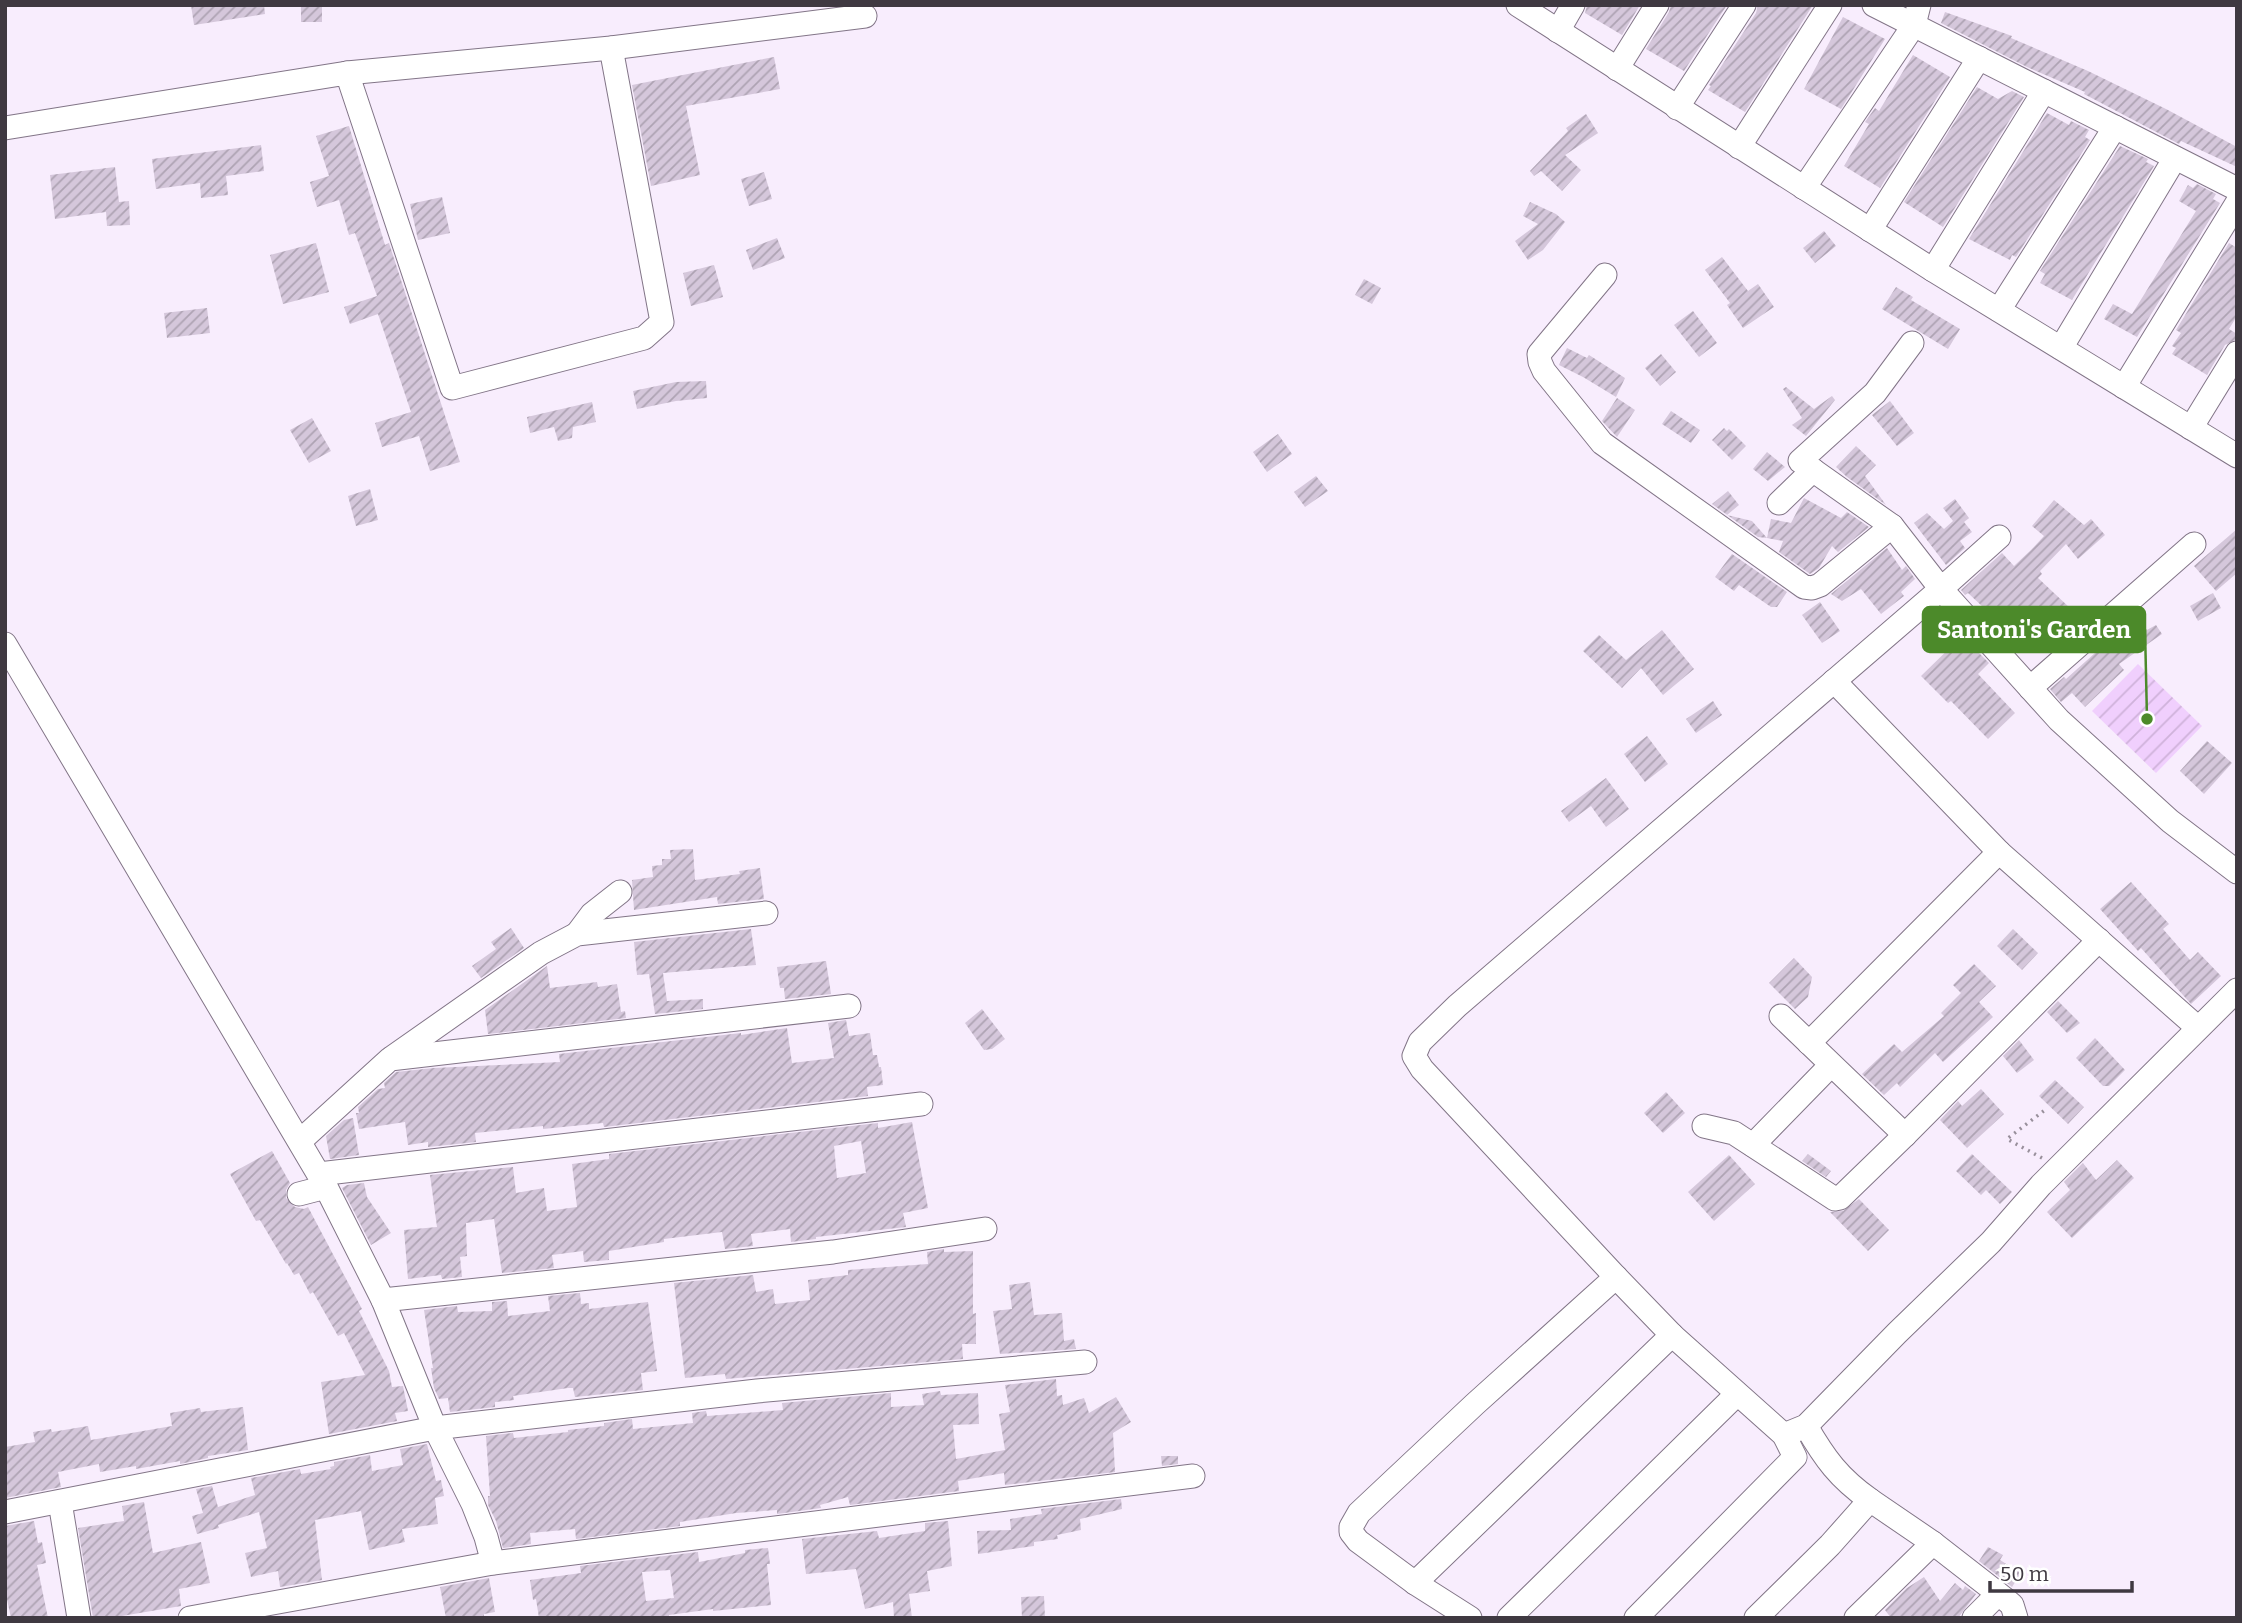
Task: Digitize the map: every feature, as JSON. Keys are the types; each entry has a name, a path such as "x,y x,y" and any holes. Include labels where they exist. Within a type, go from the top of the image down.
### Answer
{"street":[{"path":"1518,5 1933,270 2237,456"},
{"path":"1558,31 1573,5"},
{"path":"1617,69 1657,5"},
{"path":"1677,108 1744,5"},
{"path":"1739,147 1830,5"},
{"path":"1874,5 1916,15 1979,58 2237,189"},
{"path":"1804,188 1916,15"},
{"path":"5,128 347,73 611,48 865,16"},
{"path":"347,73 452,388 644,338 662,322 611,48"},
{"path":"1870,230 1979,58"},
{"path":"1933,270 2044,91"},
{"path":"1998,310 2115,127"},
{"path":"2061,348 2175,158"},
{"path":"2124,387 2237,203"},
{"path":"1605,275 1539,354 1544,372 1602,443 1804,587 1819,585 1892,526"},
{"path":"1912,342 1875,393 1800,461 1892,526 1941,589 2059,720 2170,821 2237,872"},
{"path":"2191,428 2237,353"},
{"path":"1779,503 1813,470"},
{"path":"1636,1618 1793,1460 1793,1451 1784,1435 1672,1335 1616,1277 1422,1069 1414,1056 1420,1042 1457,1006 1999,537"},
{"path":"2030,688 2194,544"},
{"path":"5,644 323,1180 383,1300 435,1428 473,1504 493,1563"},
{"path":"1834,681 1999,852 2199,1028"},
{"path":"1809,1043 1999,852"},
{"path":"577,934 592,914 620,892"},
{"path":"300,1140 390,1059 541,953 577,934 766,913"},
{"path":"1704,1126 1734,1133 1835,1199 1845,1194 1905,1136 2099,940"},
{"path":"1784,1435 1806,1426 1991,1242 2060,1167 2237,990"},
{"path":"390,1059 849,1006"},
{"path":"1781,1016 1905,1136"},
{"path":"1753,1145 1831,1065"},
{"path":"299,1194 323,1180 921,1104"},
{"path":"383,1300 833,1252 985,1229"},
{"path":"1470,1618 1358,1542 1351,1532 1351,1527 1359,1513 1616,1277"},
{"path":"1415,1583 1672,1335"},
{"path":"5,1512 435,1428 757,1391 1085,1362"},
{"path":"1509,1618 1737,1394"},
{"path":"1806,1426 1825,1459 1852,1488 1933,1543 2012,1605 2016,1618"},
{"path":"190,1618 493,1563 1193,1476"},
{"path":"1756,1618 1870,1500"},
{"path":"60,1502 79,1618"},
{"path":"1856,1618 1933,1543"},
{"path":"1974,1618 1998,1594"}],"path":[{"path":"2045,1110 2007,1139 2060,1167"}],"shaded area":[{"path":"2138,664 2202,726 2156,773 2092,711"}],"building":[{"path":"191,5 264,5 265,14 194,25"},
{"path":"301,5 322,5 322,22 301,22"},
{"path":"1587,5 1640,5 1622,35 1585,13"},
{"path":"1671,5 1727,5 1684,71 1646,49"},
{"path":"1758,5 1813,5 1745,112 1708,90 1756,13"},
{"path":"1945,12 2012,36 2011,38 2166,109 2237,147 2237,167 2181,141 2179,144 2084,94 2085,92 2027,67 1941,23"},
{"path":"1843,17 1885,39 1841,109 1804,89"},
{"path":"1913,55 1950,77 1880,188 1844,166 1869,124 1865,122 1875,108 1879,111"},
{"path":"774,57 780,89 686,106 700,175 651,186 632,85"},
{"path":"1977,87 1998,99 2012,91 2024,97 1943,227 1904,202"},
{"path":"2047,113 2069,125 2071,121 2089,130 2085,137 2090,140 2016,257 2012,255 2010,260 1969,239"},
{"path":"1586,114 1598,133 1565,155 1581,170 1562,191 1541,171 1534,176 1530,171 1568,131 1566,128"},
{"path":"349,126 385,245 389,243 460,462 430,471 419,436 382,447 375,423 411,412 378,314 350,324 344,307 377,296 355,233 349,235 339,200 317,207 310,182 329,176 316,136"},
{"path":"261,145 264,171 226,176 228,195 201,198 200,183 156,189 152,159"},
{"path":"2120,146 2148,159 2146,162 2154,166 2072,300 2040,283 2045,274 2040,271"},
{"path":"115,167 119,202 129,201 130,225 107,226 106,212 55,219 50,175"},
{"path":"764,172 772,199 749,206 741,179"},
{"path":"2197,184 2216,194 2213,199 2220,203 2137,337 2104,319 2113,304 2132,314 2196,211 2179,201 2188,185 2193,188"},
{"path":"442,197 450,233 418,240 410,204"},
{"path":"1530,202 1556,214 1565,222 1543,250 1528,260 1515,241 1538,224 1523,216"},
{"path":"1824,231 1836,246 1815,263 1803,248"},
{"path":"777,238 785,258 753,270 746,250"},
{"path":"316,243 329,292 283,304 270,255"},
{"path":"2229,243 2237,248 2237,316 2229,329 2237,334 2237,339 2225,345 2207,375 2172,354 2176,348 2172,346 2181,333 2176,330"},
{"path":"1722,257 1748,291 1758,284 1774,307 1743,328 1727,305 1730,303 1705,270"},
{"path":"714,265 723,297 691,306 683,273"},
{"path":"1364,279 1381,288 1372,304 1355,295"},
{"path":"1896,287 1913,297 1911,300 1960,329 1948,349 1882,309"},
{"path":"207,308 210,333 167,338 164,313"},
{"path":"1693,311 1717,343 1699,357 1674,325"},
{"path":"1567,348 1587,358 1589,355 1625,378 1616,397 1559,365"},
{"path":"1661,354 1676,372 1660,386 1645,368"},
{"path":"706,381 707,398 637,409 633,391 676,382"},
{"path":"1786,387 1814,409 1832,396 1835,400 1806,436 1792,425 1802,418 1783,389"},
{"path":"1617,398 1635,410 1617,437 1602,421"},
{"path":"1890,401 1914,433 1897,446 1872,415"},
{"path":"592,402 596,422 573,427 572,438 558,441 554,427 530,433 527,417"},
{"path":"1671,411 1700,430 1691,443 1662,424"},
{"path":"312,418 331,451 309,463 290,430"},
{"path":"1724,428 1727,431 1729,429 1746,446 1732,460 1712,440"},
{"path":"1278,434 1292,454 1267,472 1253,452"},
{"path":"1856,446 1876,465 1865,476 1886,505 1836,467"},
{"path":"1767,452 1785,467 1768,481 1753,469"},
{"path":"1316,476 1328,491 1305,507 1294,492"},
{"path":"370,489 378,520 356,526 348,496"},
{"path":"1728,491 1739,505 1727,515 1712,504"},
{"path":"1804,498 1841,518 1847,512 1869,527 1838,552 1832,546 1819,568 1810,574 1779,552 1783,541 1767,538 1771,519 1791,523"},
{"path":"1955,499 1969,518 1964,522 1972,532 1960,541 1965,548 1946,565 1914,523 1927,513 1944,529 1953,521 1943,508"},
{"path":"2054,500 2084,525 2091,519 2105,535 2078,559 2066,544 2040,571 2042,574 2038,578 2070,608 2082,624 2066,638 2051,618 2044,625 2040,621 2008,643 1994,627 2000,623 1968,593 1965,595 1961,590 2002,553 2014,566 2031,550 2044,536 2032,526"},
{"path":"1728,515 1752,521 1767,538 1758,537"},
{"path":"2237,529 2237,573 2216,591 2194,566"},
{"path":"1887,548 1902,570 1906,566 1915,579 1901,592 1904,596 1881,614 1861,589 1842,601 1831,594"},
{"path":"1732,554 1787,592 1777,607 1771,607 1739,585 1734,591 1715,577"},
{"path":"2213,593 2221,608 2198,621 2190,606"},
{"path":"1820,602 1840,631 1822,643 1802,615"},
{"path":"2125,625 2133,632 2123,643 2156,625 2162,634 2119,664 2124,670 2085,707 2072,693 2061,702 2050,689 2064,677 2066,679 2105,644 2103,642"},
{"path":"1662,630 1694,669 1663,695 1641,668 1622,688 1583,651 1599,635 1626,660"},
{"path":"1962,636 1989,663 1978,674 2015,713 1988,739 1951,701 1948,703 1921,676"},
{"path":"1713,701 1722,715 1696,733 1686,719"},
{"path":"1647,736 1668,764 1645,782 1624,754"},
{"path":"2207,741 2232,763 2204,794 2180,771"},
{"path":"1606,778 1629,809 1606,827 1591,806 1569,822 1561,811"},
{"path":"693,849 695,880 740,874 739,871 760,868 764,899 718,904 717,897 634,910 632,880 653,877 652,866 662,865 662,859 671,859 670,850"},
{"path":"2131,882 2169,924 2163,929 2190,960 2198,952 2221,976 2191,1004 2141,948 2138,951 2100,909"},
{"path":"511,928 524,948 481,978 472,966 496,949 491,942"},
{"path":"751,929 756,965 663,973 667,1001 703,999 703,1009 655,1014 649,974 637,975 634,942"},
{"path":"2013,929 2038,953 2022,970 1997,946"},
{"path":"1794,958 1812,977 1808,997 1795,1009 1769,983"},
{"path":"826,961 831,994 785,999 784,988 780,988 777,967"},
{"path":"1974,964 1996,986 1979,1002 1993,1017 1943,1062 1935,1053 1900,1087 1897,1083 1884,1095 1862,1074 1894,1044 1902,1052 1944,1016 1941,1013 1961,993 1953,985"},
{"path":"547,966 550,988 597,982 598,987 617,984 621,1012 625,1011 626,1018 488,1034 485,1010"},
{"path":"2058,1001 2080,1023 2067,1033 2047,1012"},
{"path":"982,1009 1005,1039 992,1049 984,1050 965,1023"},
{"path":"846,1020 849,1036 870,1033 873,1055 877,1055 881,1067 883,1085 867,1087 868,1096 604,1127 603,1123 475,1133 476,1142 428,1147 428,1142 408,1145 405,1122 359,1129 356,1113 359,1113 358,1107 378,1089 385,1088 384,1083 396,1072 560,1062 559,1054 787,1028 792,1063 834,1058 828,1023"},
{"path":"2095,1038 2125,1070 2109,1086 2103,1086 2076,1058"},
{"path":"2019,1040 2034,1060 2017,1073 2003,1056"},
{"path":"2055,1080 2084,1107 2068,1124 2039,1096"},
{"path":"1981,1089 2004,1114 1967,1148 1940,1120 1958,1101 1962,1106"},
{"path":"1666,1092 1685,1113 1663,1133 1644,1113"},
{"path":"353,1118 359,1155 330,1159 326,1136 344,1120"},
{"path":"912,1122 928,1208 903,1213 906,1227 791,1242 790,1229 751,1234 753,1246 725,1249 722,1232 664,1239 664,1242 609,1251 609,1260 584,1262 583,1251 552,1255 554,1268 502,1273 494,1219 466,1223 467,1256 460,1257 462,1277 442,1279 441,1275 408,1279 404,1230 437,1227 430,1175 513,1167 516,1193 544,1188 547,1211 577,1207 572,1164 609,1159 609,1154 878,1123 878,1128","holes":["861,1141 866,1173 837,1178 834,1146"]},
{"path":"272,1151 290,1183 286,1198 295,1207 308,1207 362,1309 359,1311 389,1371 392,1387 403,1386 408,1411 395,1413 397,1421 329,1434 321,1382 365,1375 344,1333 338,1336 313,1292 310,1294 299,1273 294,1275 286,1264 260,1220 256,1221 230,1174"},
{"path":"1808,1154 1831,1171 1826,1177 1802,1161"},
{"path":"1972,1154 2012,1192 2000,1204 1986,1190 1981,1195 1956,1171"},
{"path":"1729,1155 1755,1184 1714,1221 1688,1192"},
{"path":"2117,1160 2134,1178 2072,1238 2047,1212 2070,1190 2064,1182 2083,1163 2096,1180"},
{"path":"364,1183 367,1197 391,1233 371,1245 342,1188"},
{"path":"1859,1199 1889,1230 1868,1251 1830,1212 1843,1211"},
{"path":"944,1249 944,1252 973,1251 976,1344 962,1344 963,1359 726,1379 725,1374 685,1378 674,1283 753,1275 756,1292 773,1289 775,1304 810,1300 808,1280 848,1275 848,1270 928,1264 927,1252"},
{"path":"1030,1282 1034,1315 1062,1313 1064,1341 1074,1339 1076,1349 1000,1354 993,1311 1012,1309 1009,1285"},
{"path":"580,1293 581,1304 589,1303 589,1309 648,1302 657,1371 641,1373 643,1390 575,1397 573,1388 568,1388 513,1396 514,1400 495,1402 495,1407 450,1412 448,1398 439,1399 434,1388 424,1310 457,1306 458,1312 492,1311 492,1302 507,1301 508,1316 550,1311 548,1296"},
{"path":"1056,1379 1057,1396 1062,1395 1063,1405 1084,1398 1089,1413 1116,1397 1131,1422 1113,1433 1115,1472 1005,1485 1004,1473 958,1481 959,1491 850,1505 848,1497 820,1505 821,1508 777,1514 777,1510 736,1513 680,1522 680,1526 576,1539 575,1529 530,1533 531,1544 503,1548 496,1521 488,1505 490,1496 486,1436 513,1433 514,1438 568,1432 632,1419 633,1429 693,1423 692,1413 706,1411 707,1416 783,1410 782,1403 891,1393 891,1407 924,1405 922,1394 940,1391 941,1395 978,1393 979,1424 953,1425 956,1459 1005,1450 999,1414 1010,1412 1005,1385"},
{"path":"243,1407 248,1450 208,1456 180,1464 180,1461 100,1472 99,1464 58,1472 61,1487 5,1498 5,1447 35,1442 33,1432 88,1426 91,1440 172,1426 170,1413 200,1408 201,1412"},
{"path":"427,1444 436,1481 441,1480 444,1496 435,1498 438,1524 402,1529 405,1542 369,1550 361,1511 315,1520 322,1580 280,1587 278,1571 251,1577 245,1553 267,1548 259,1512 197,1534 192,1516 203,1513 196,1489 212,1486 218,1507 255,1495 251,1478 300,1469 301,1474 331,1469 334,1462 370,1455 372,1471 403,1465 400,1449"},
{"path":"1161,1456 1178,1456 1178,1464 1162,1466"},
{"path":"1121,1499 1122,1509 1080,1519 1081,1530 1057,1535 1058,1539 1034,1542 1034,1546 978,1554 977,1531 1011,1530 1010,1519 1042,1514 1041,1509"},
{"path":"144,1502 153,1553 201,1542 210,1583 179,1589 181,1606 110,1618 93,1618 78,1528 124,1521 122,1506"},
{"path":"34,1521 38,1543 42,1542 46,1563 37,1565 48,1618 11,1618 5,1590 5,1526"},
{"path":"948,1521 952,1566 927,1571 930,1591 909,1594 912,1618 894,1618 893,1602 865,1609 856,1569 806,1574 802,1539 877,1531 879,1538 925,1531 925,1523"},
{"path":"1988,1547 2003,1555 2000,1560 2021,1573 2012,1587 1979,1561"},
{"path":"768,1548 771,1605 713,1609 669,1615 669,1618 539,1618 536,1599 533,1600 530,1580 581,1573 580,1566 698,1552 699,1562 745,1553 745,1550","holes":["670,1570 674,1598 646,1601 642,1572"]},
{"path":"1924,1577 1940,1601 1955,1583 1963,1590 1965,1586 1976,1594 1958,1618 1891,1618 1885,1610 1907,1588"},
{"path":"489,1578 495,1612 484,1614 484,1618 446,1618 440,1587"},
{"path":"1044,1596 1045,1618 1022,1618 1021,1597"}],"place":[{"name":"Santoni's Garden","path":"2147,719"}]}
